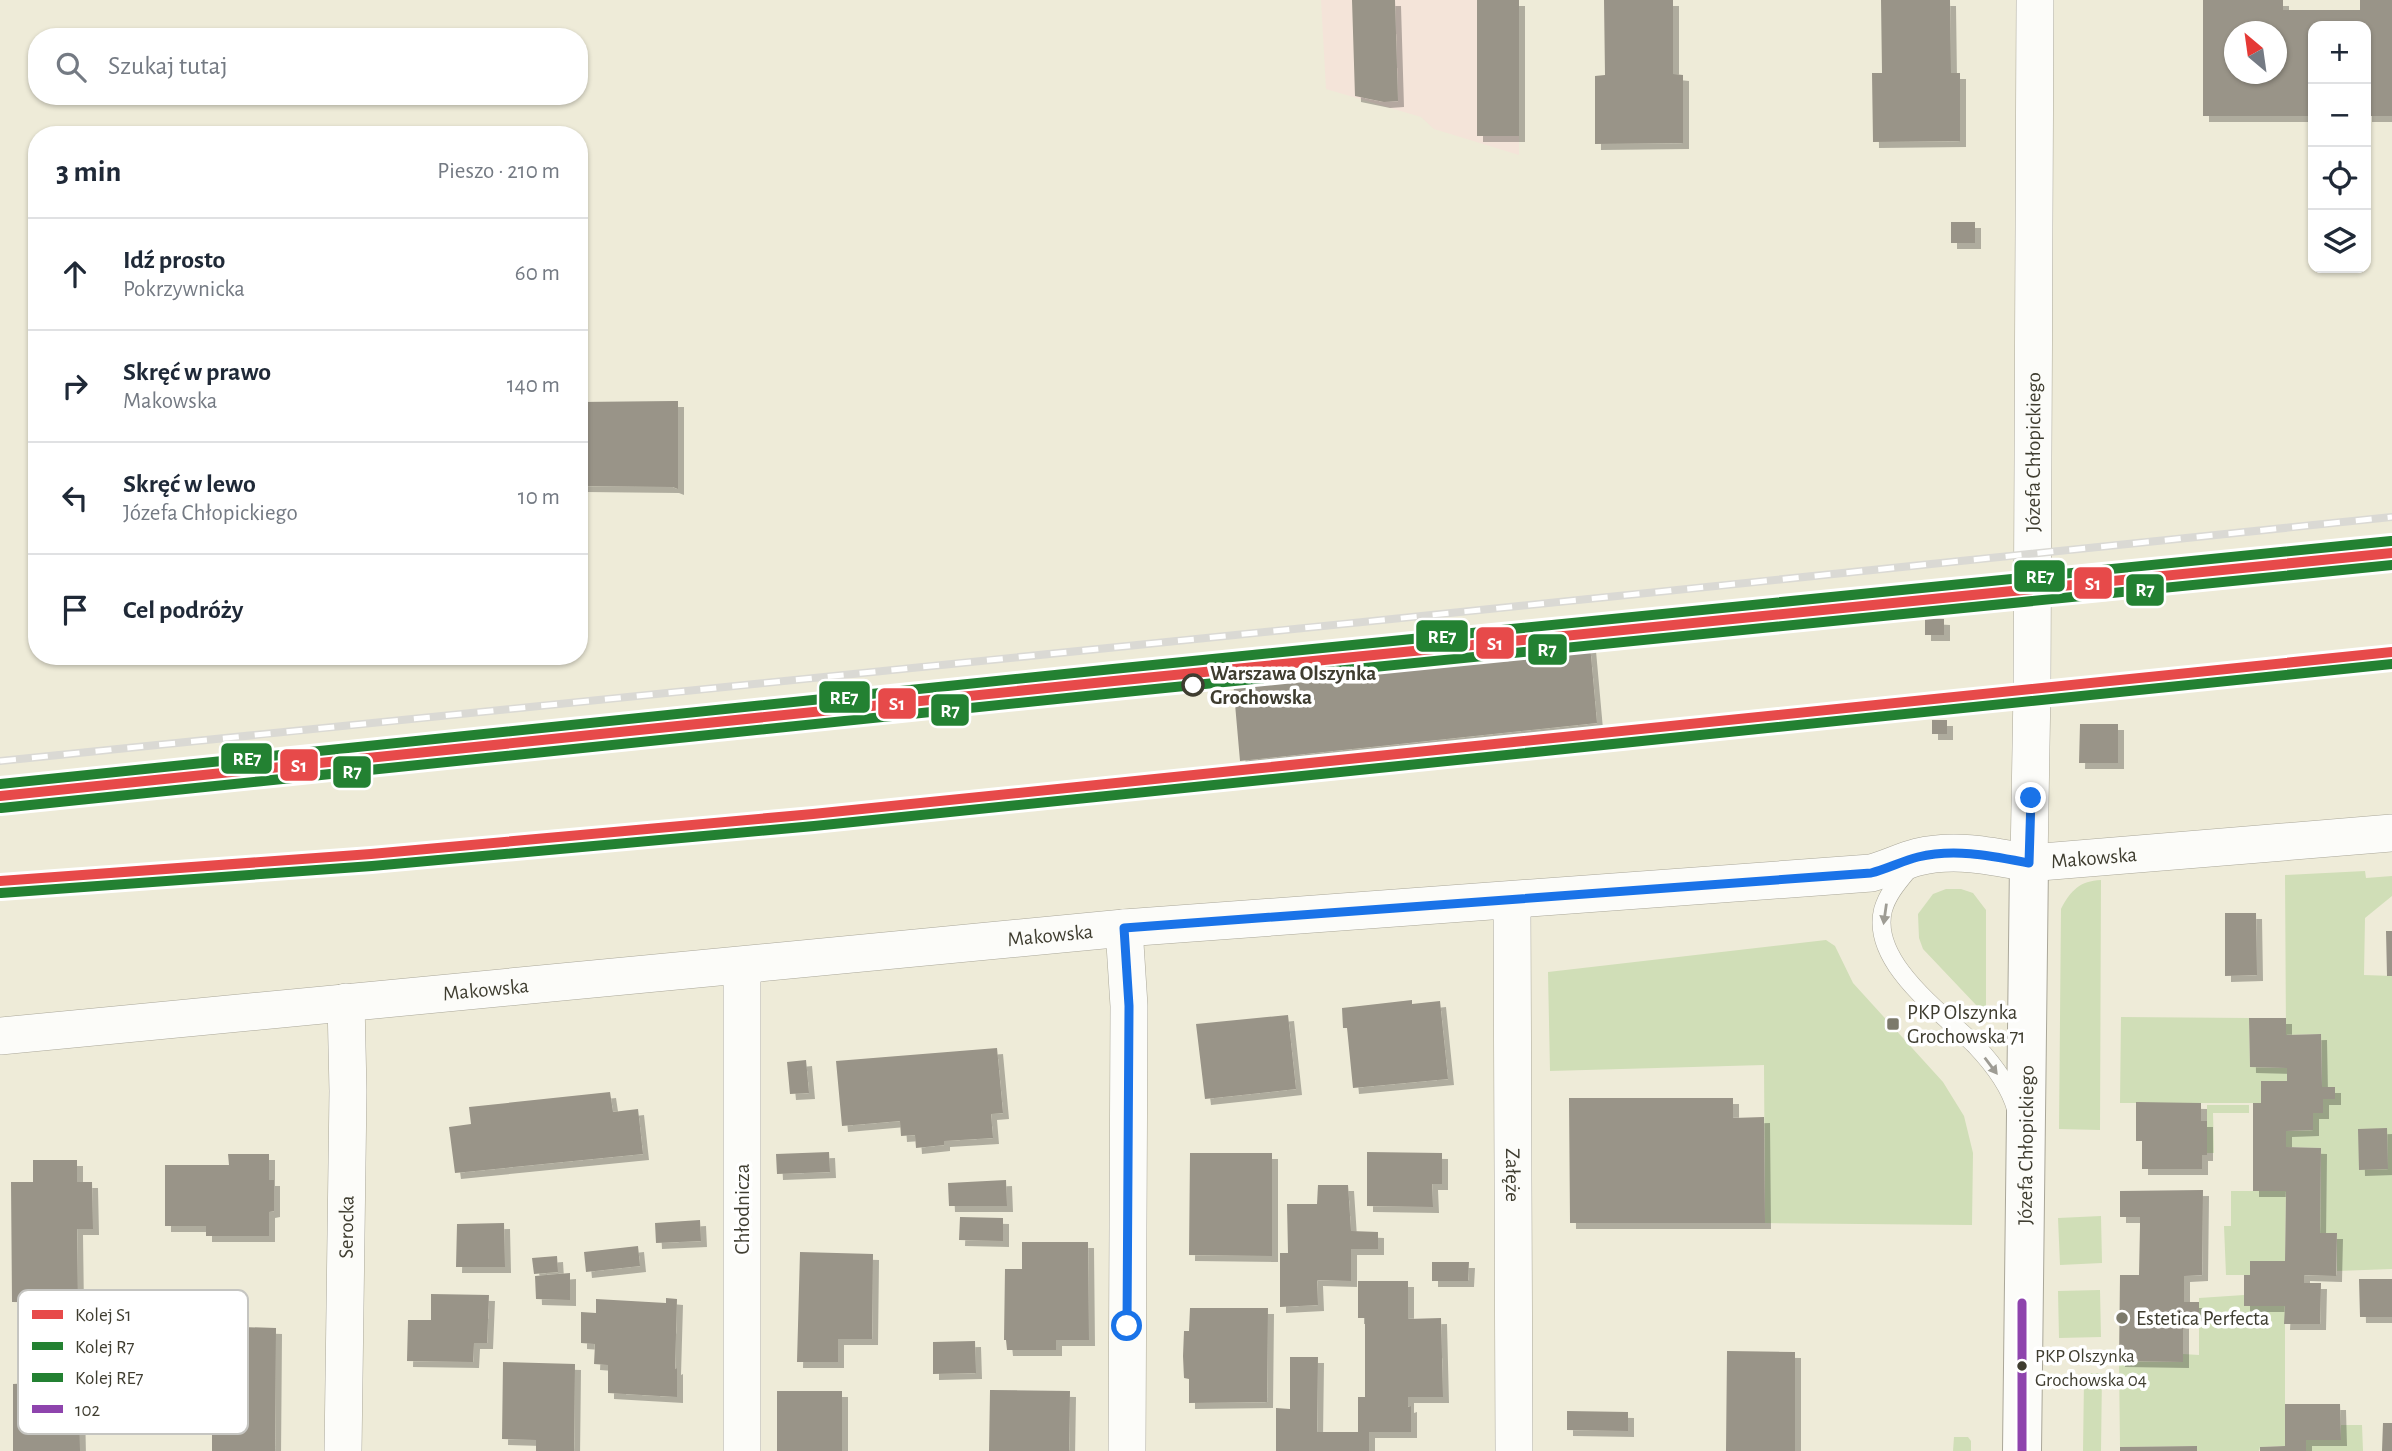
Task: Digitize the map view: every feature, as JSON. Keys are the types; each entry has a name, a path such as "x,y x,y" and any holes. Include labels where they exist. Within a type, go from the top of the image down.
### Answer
{"street":[{"name":"Józefa Chłopickiego","path":"2022,1451 2032,689 2035,0"},
{"name":"Makowska","path":"0,1036 1124,928 1871,873 1919,857 1982,854 2029,863 2392,833"},
{"name":"Załęże","path":"1512,900 1514,1451"},
{"path":"1124,928 1129,1006 1127,1451"},
{"name":"Chłodnicza","path":"742,966 742,1451"},
{"name":"Serocka","path":"343,1451 348,1091 346,1002"}],"lane":[{"path":"1919,857 1890,893 1883,911 1885,943 1894,961 1922,996 1977,1048 2000,1077 2013,1101 2024,1142"}],"shaded area":[{"path":"1321,0 1519,0 1519,155 1434,129 1421,117 1326,89"}],"green space":[{"path":"2365,871 2366,878 2392,876 2392,896 2365,918 2364,975 2392,976 2392,1269 2337,1271 2337,1233 2320,1233 2321,1148 2286,1147 2286,1131 2313,1130 2313,1113 2322,1087 2321,1034 2286,1035 2285,875"},
{"path":"2101,880 2100,1130 2059,1129 2061,909 2077,888 2087,882"},
{"path":"1946,889 1961,889 1973,893 1986,910 1986,1006 1983,1007 1977,1006 1923,949 1919,938 1918,914 1933,894"},
{"path":"1826,940 1835,946 1853,983 1943,1082 1964,1116 1973,1153 1972,1225 1765,1223 1764,1065 1550,1071 1548,972"},
{"path":"2121,1017 2249,1018 2250,1067 2287,1068 2287,1081 2261,1081 2261,1103 2120,1103"},
{"path":"2207,1105 2249,1105 2249,1113 2213,1113 2214,1153 2207,1153"},
{"path":"2231,1191 2286,1191 2285,1261 2251,1261 2250,1275 2226,1275 2224,1226 2231,1226"},
{"path":"2101,1216 2102,1263 2060,1265 2058,1218"},
{"path":"2100,1290 2101,1337 2059,1338 2058,1291"},
{"path":"2244,1295 2244,1306 2285,1306 2285,1446 2260,1447 2259,1451 2197,1451 2196,1446 2120,1447 2119,1361 2183,1362 2183,1354 2199,1355 2199,1298"},
{"path":"2091,1373 2102,1373 2101,1451 2083,1451 2084,1380"},
{"path":"2341,1425 2362,1425 2363,1451 2306,1451 2306,1440 2340,1440"},
{"path":"1954,1437 1968,1437 1971,1451 1953,1451"}],"building":[{"path":"1352,0 1395,0 1398,101 1384,102 1355,96"},
{"path":"1477,0 1519,0 1519,136 1477,136"},
{"path":"1604,0 1673,0 1673,74 1683,75 1683,143 1595,144 1595,76 1605,75"},
{"path":"1881,0 1950,0 1951,73 1960,73 1960,141 1873,142 1872,73 1882,73"},
{"path":"2203,0 2283,0 2283,10 2360,10 2360,0 2392,0 2392,116 2371,116 2371,21 2308,21 2308,116 2203,116"},
{"path":"1951,222 1975,222 1975,243 1951,243"},
{"path":"678,401 678,489 588,486 588,402"},
{"path":"1925,618 1944,619 1944,635 1925,635"},
{"path":"1590,645 1597,723 1240,761 1233,681"},
{"path":"1932,720 1947,720 1947,734 1932,734"},
{"path":"2080,724 2118,724 2118,763 2079,763"},
{"path":"2225,913 2256,913 2257,975 2225,976"},
{"path":"2386,931 2392,931 2392,976 2387,976"},
{"path":"1412,1000 1412,1004 1440,1001 1448,1079 1353,1088 1347,1028 1343,1028 1342,1008"},
{"path":"1288,1015 1296,1089 1205,1099 1196,1024"},
{"path":"2249,1018 2286,1018 2286,1035 2321,1034 2322,1087 2335,1087 2335,1099 2323,1099 2323,1113 2313,1113 2313,1130 2286,1131 2286,1147 2321,1148 2320,1233 2337,1233 2336,1276 2304,1275 2304,1283 2321,1283 2320,1324 2284,1324 2285,1306 2244,1306 2244,1275 2250,1275 2250,1261 2285,1261 2286,1191 2253,1191 2253,1103 2261,1103 2261,1081 2287,1081 2287,1068 2250,1067"},
{"path":"997,1048 1003,1113 991,1114 993,1138 944,1141 944,1145 916,1148 915,1135 901,1136 900,1121 842,1126 836,1061"},
{"path":"806,1060 809,1093 790,1094 787,1062"},
{"path":"610,1092 613,1112 638,1109 643,1154 455,1173 449,1127 471,1124 469,1107"},
{"path":"1569,1098 1733,1098 1733,1118 1764,1117 1765,1223 1570,1223"},
{"path":"2136,1102 2201,1103 2201,1121 2207,1121 2207,1155 2202,1155 2202,1169 2142,1169 2142,1141 2136,1141"},
{"path":"2387,1128 2388,1169 2359,1170 2358,1129"},
{"path":"829,1152 830,1172 777,1174 776,1154"},
{"path":"1367,1152 1442,1153 1442,1184 1432,1184 1433,1207 1367,1206"},
{"path":"1190,1153 1272,1153 1272,1256 1189,1255"},
{"path":"228,1154 269,1154 269,1180 274,1180 274,1211 269,1212 269,1236 206,1236 206,1226 165,1226 165,1165 229,1165"},
{"path":"33,1160 77,1160 77,1182 92,1182 93,1229 77,1229 78,1290 18,1290 18,1302 12,1302 11,1182 33,1182"},
{"path":"1006,1180 1007,1206 949,1206 948,1183"},
{"path":"1318,1185 1348,1185 1351,1231 1378,1232 1378,1249 1351,1249 1351,1281 1317,1280 1318,1305 1280,1307 1280,1253 1288,1253 1287,1204 1317,1204"},
{"path":"2203,1190 2202,1275 2184,1276 2184,1302 2199,1302 2199,1319 2183,1319 2183,1362 2119,1361 2120,1275 2139,1275 2140,1226 2140,1217 2120,1217 2120,1191"},
{"path":"960,1217 1003,1218 1003,1241 959,1240"},
{"path":"700,1220 701,1241 656,1243 655,1223"},
{"path":"504,1223 505,1267 456,1267 457,1224"},
{"path":"1022,1242 1088,1242 1089,1340 1056,1340 1056,1350 1007,1350 1004,1340 1005,1269 1022,1269"},
{"path":"638,1246 640,1266 586,1272 584,1252"},
{"path":"800,1252 873,1254 872,1339 838,1339 838,1362 797,1362"},
{"path":"557,1256 558,1272 534,1274 532,1258"},
{"path":"1432,1262 1469,1262 1468,1281 1432,1281"},
{"path":"570,1273 570,1300 536,1299 535,1276"},
{"path":"2359,1279 2392,1279 2392,1317 2360,1317"},
{"path":"1358,1281 1408,1281 1408,1319 1441,1318 1443,1397 1408,1397 1408,1407 1411,1406 1411,1432 1369,1432 1369,1451 1276,1451 1276,1408 1290,1409 1290,1357 1318,1357 1317,1432 1358,1432 1358,1397 1365,1397 1365,1318 1358,1318"},
{"path":"431,1294 489,1295 487,1343 474,1343 473,1362 407,1361 408,1320 431,1320"},
{"path":"666,1298 677,1299 677,1397 608,1393 608,1365 594,1364 595,1344 581,1343 581,1312 596,1313 596,1299 666,1303"},
{"path":"1190,1308 1268,1308 1267,1402 1189,1403 1189,1379 1184,1378 1183,1356 1184,1331 1189,1331"},
{"path":"248,1327 276,1328 275,1451 212,1451 212,1434 248,1434"},
{"path":"975,1341 976,1373 933,1374 933,1342"},
{"path":"1727,1351 1795,1352 1795,1451 1726,1451"},
{"path":"503,1362 575,1364 574,1451 536,1451 536,1440 502,1439"},
{"path":"13,1384 18,1384 18,1434 80,1434 80,1451 13,1451"},
{"path":"990,1390 1070,1391 1069,1451 989,1451"},
{"path":"777,1391 842,1391 842,1451 777,1451"},
{"path":"2285,1404 2340,1404 2341,1440 2306,1440 2306,1451 2260,1451 2260,1447 2285,1446"},
{"path":"1567,1411 1628,1412 1628,1431 1567,1430"},
{"path":"2383,1423 2392,1423 2392,1451 2382,1451"},
{"path":"2197,1446 2197,1451 2120,1451 2120,1447"}],"railway":[{"path":"0,761 2392,517"}],"rail line":[{"name":"RE7","path":"0,784 2391,541"},
{"name":"S1","path":"0,796 2392,553"},
{"name":"R7","path":"1,808 2392,565"},
{"name":"S1","path":"0,881 371,854 813,814 2392,652"},
{"name":"R7","path":"1,893 372,866 814,826 2392,664"}],"transit line":[{"name":"102","path":"2022,1303 2022,1451"}],"place":[{"name":"Warszawa Olszynka Grochowska","path":"1193,685"},
{"name":"PKP Olszynka Grochowska 71","path":"1893,1024"},
{"name":"Estetica Perfecta","path":"2122,1318"},
{"name":"PKP Olszynka Grochowska 04","path":"2022,1366"}],"route":[{"path":"1127,1326 1129,1006 1124,928 1871,873 1919,857 1945,854 1982,854 2029,863 2031,798"}]}
